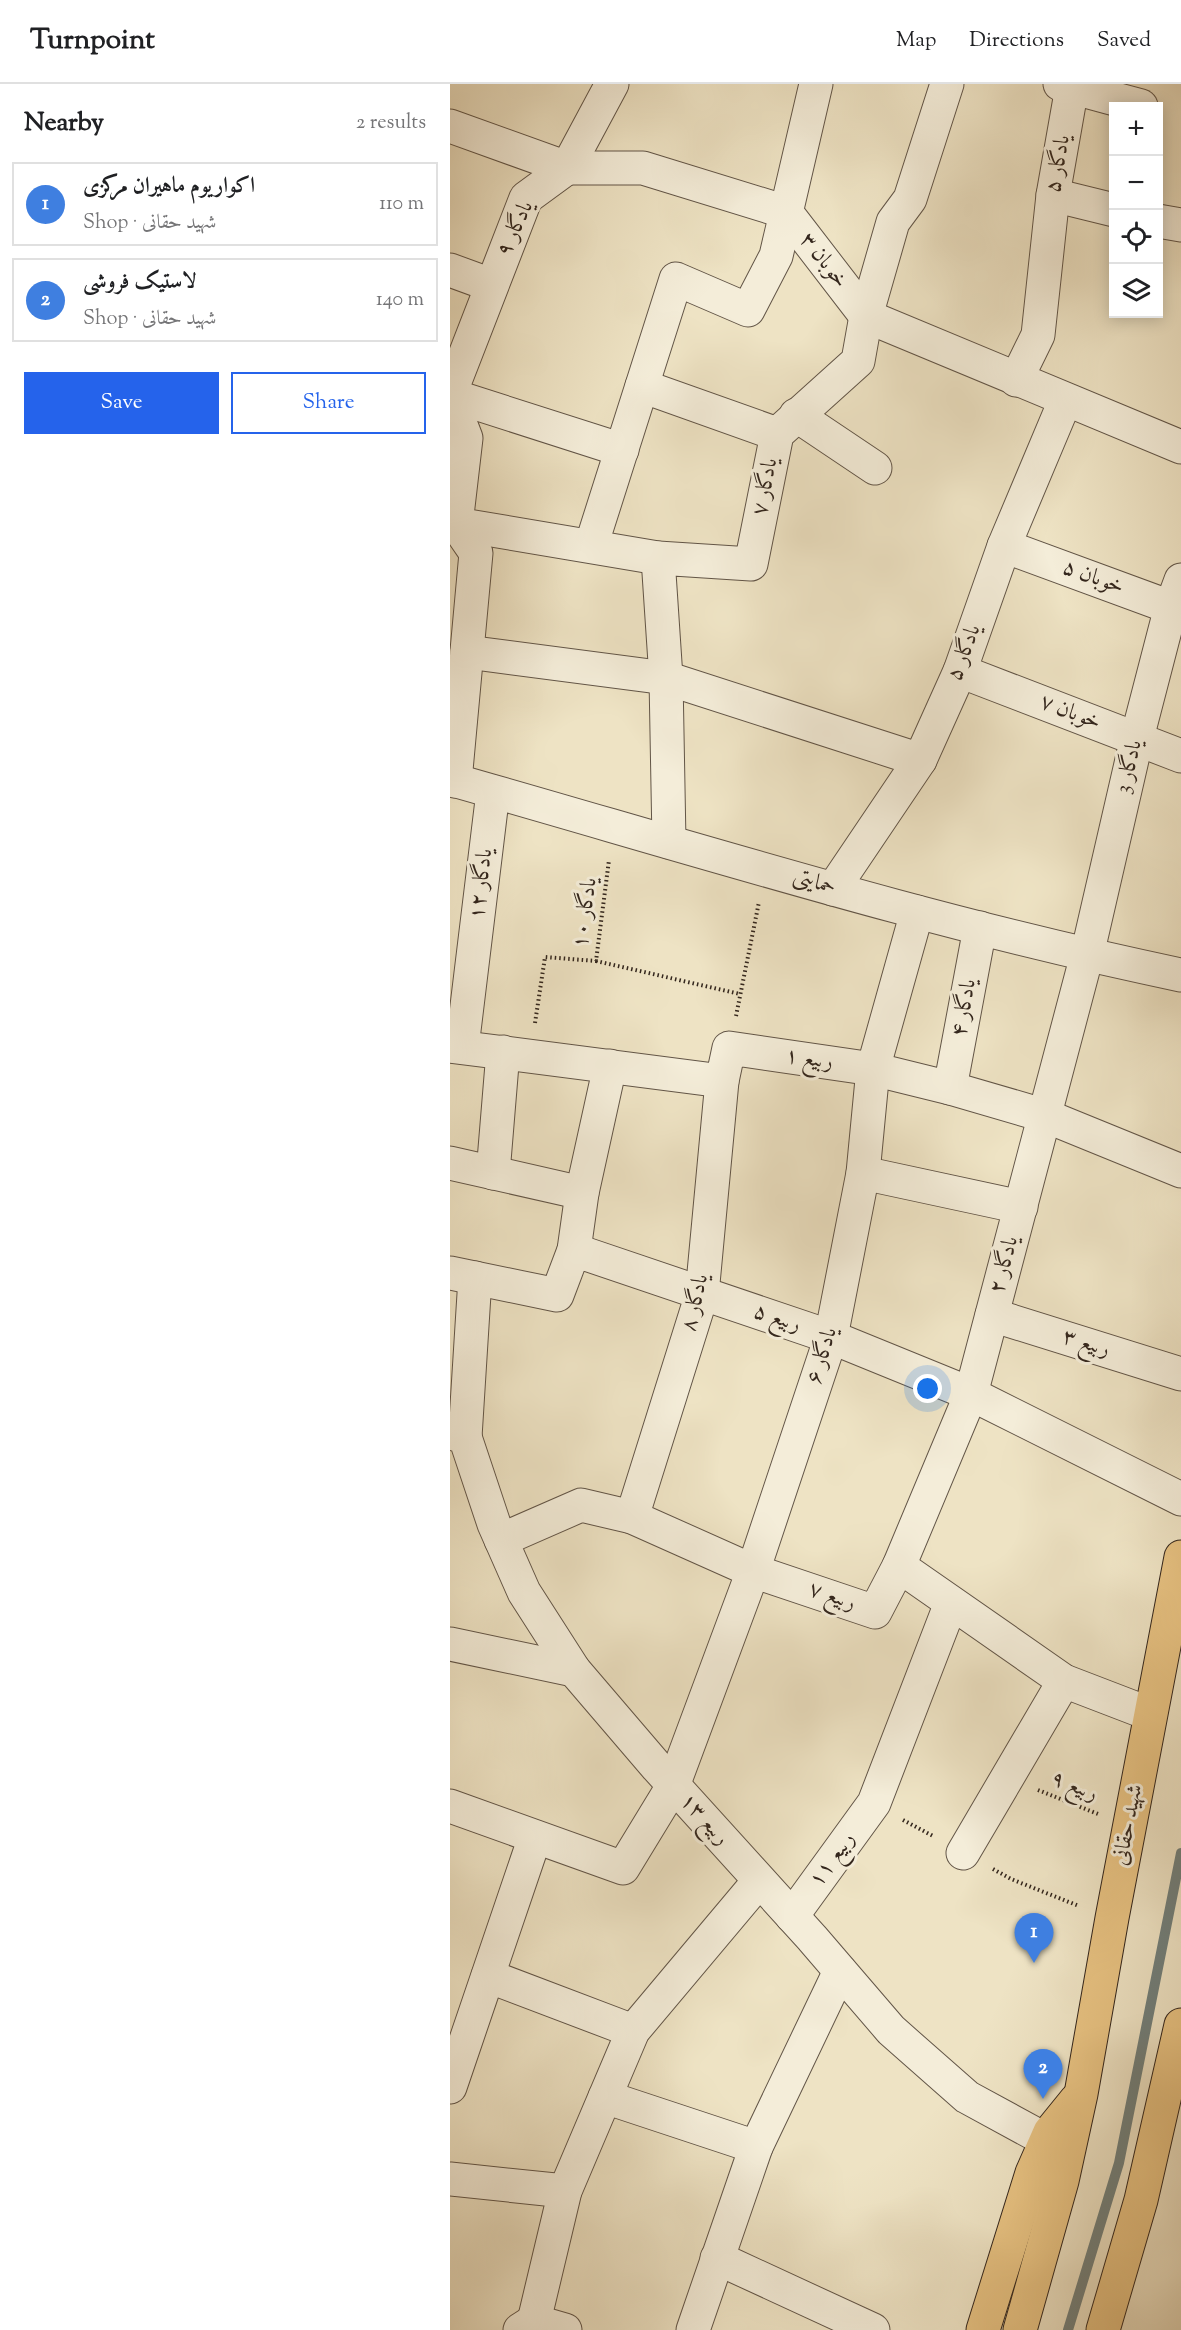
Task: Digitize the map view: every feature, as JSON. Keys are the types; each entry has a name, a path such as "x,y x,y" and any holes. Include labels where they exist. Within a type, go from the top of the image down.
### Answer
{"main road":[{"name":"شهید حقانی","path":"1020,2330 1062,2181 1081,2094 1181,1557"},
{"path":"1103,2330 1141,2200 1180,2035"},
{"name":"شهید حقانی","path":"983,2330 1032,2173 1050,2132 1081,2094"},
{"path":"1124,2330 1153,2227 1156,2202 1149,2169"}],"street":[{"name":"یادگار ۹","path":"450,395 526,198 567,168 612,84"},
{"path":"591,546 676,279 748,310 776,256 816,84"},
{"path":"786,424 858,361 866,316 893,222 910,199 947,84"},
{"path":"1066,86 1125,102"},
{"name":"یادگار ۵","path":"1016,380 1038,335 1066,86"},
{"name":"خوبان ۳","path":"450,126 567,168 643,168 786,212 866,316 1065,401 1181,447"},
{"path":"1053,195 1109,209"},
{"path":"1163,222 1181,225"},
{"path":"450,270 491,285"},
{"path":"642,386 786,424 875,468"},
{"path":"450,395 622,450"},
{"path":"450,395 466,438 461,540 467,652 453,780"},
{"name":"یادگار ۵","path":"833,889 920,760 960,671 1004,546 1065,401"},
{"name":"یادگار ۷","path":"658,558 751,564 786,424"},
{"path":"461,540 591,546 658,558 666,678 669,842"},
{"name":"خوبان ۵","path":"1004,546 1178,599"},
{"name":"یادگار 3","path":"1087,955 1137,738 1178,599"},
{"path":"467,652 666,678 920,760"},
{"name":"خوبان ۷","path":"960,671 1181,756"},
{"name":"حمایتی","path":"453,780 917,912 1087,955 1181,975"},
{"name":"یادگار ۱۲","path":"456,1047 493,792"},
{"name":"یادگار ۶","path":"535,1837 624,1868 673,1786 753,1571 831,1337 863,1173 873,1069 917,912"},
{"name":"یادگار ۴","path":"950,1088 980,928"},
{"name":"یادگار ۲","path":"898,1566 971,1394 1087,955"},
{"path":"456,1047 722,1081 729,1048"},
{"name":"ربیع ۱","path":"729,1048 873,1069 950,1088 1046,1116 1181,1171"},
{"path":"494,1173 516,1054"},
{"path":"457,1435 463,1276 557,1295 574,1250 582,1193 610,1066"},
{"name":"یادگار ۸","path":"632,1517 702,1294 722,1081"},
{"path":"450,1163 582,1193"},
{"path":"863,1173 1021,1207"},
{"name":"ربیع ۵","path":"574,1250 831,1337 971,1394 1181,1499"},
{"name":"ربیع ۳","path":"992,1315 1181,1374"},
{"name":"ربیع ۱۳","path":"457,1435 524,1592 574,1670 673,1786 792,1916 891,2030 967,2097 1047,2140"},
{"name":"ربیع ۷","path":"501,1540 581,1505 632,1517 753,1571 875,1612 898,1566"},
{"path":"898,1566 1064,1681 1150,1714"},
{"name":"ربیع ۱۱","path":"792,1916 874,1803 951,1603"},
{"path":"450,1644 574,1670"},
{"path":"963,1852 1064,1681"},
{"path":"450,1806 535,1837 488,1976 461,2016 450,2087"},
{"path":"540,2327 565,2191 633,2031 759,1881"},
{"path":"693,2330 756,2147 840,1971"},
{"path":"488,1976 633,2031"},
{"path":"605,2097 756,2147"},
{"path":"450,2179 565,2191"},
{"path":"717,2258 873,2330"}],"path":[{"name":"یادگار ۱۰","path":"516,1054 545,957 596,961 614,827"},
{"path":"729,1048 766,869"},
{"path":"596,961 740,994"},
{"name":"ربیع ۹","path":"1007,1778 1130,1826"}],"waterway":[{"path":"1068,2330 1119,2163 1181,1853"}],"place":[{"name":"اکواریوم ماهیران مرکزی","path":"1034,1963"},
{"name":"لاستیک فروشی","path":"1043,2099"}]}
